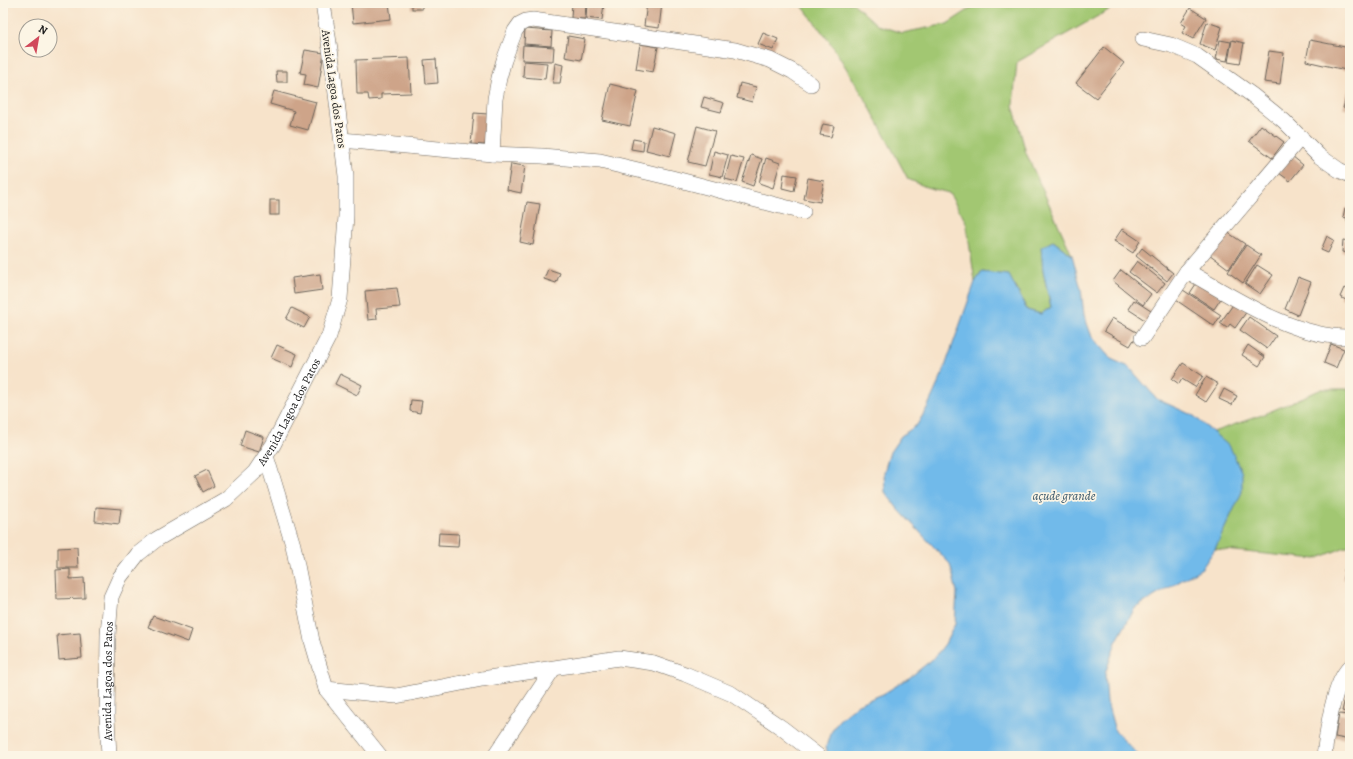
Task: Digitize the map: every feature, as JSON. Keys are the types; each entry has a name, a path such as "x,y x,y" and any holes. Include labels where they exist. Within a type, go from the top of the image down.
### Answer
{"street":[{"name":"Avenida Lagoa dos Patos","path":"109,756 107,717 108,635 111,597 120,577 138,554 157,539 226,499 255,472 273,445 330,336 340,299 346,216 346,176 334,69 323,3"},
{"path":"492,154 495,99 499,78 515,32 520,24 526,21 533,20 735,50 770,60 792,71 811,84"},
{"path":"1143,39 1171,45 1197,56 1252,95 1301,137 1319,156 1338,170 1350,175"},
{"path":"1142,338 1187,271 1301,137"},
{"path":"342,140 492,154 542,156 600,161 804,212"},
{"path":"1187,271 1244,303 1300,329 1337,337 1350,337"},
{"path":"266,456 293,545 312,641 326,689 380,756"},
{"path":"326,689 396,696 482,680 619,658 654,663 685,674 732,694 782,728 818,756"},
{"path":"1324,756 1327,734 1337,690 1345,671 1350,667"},
{"path":"495,756 553,669"}],"green space":[{"path":"800,3 853,3 877,25 902,33 947,24 973,7 986,3 1121,3 1017,62 1013,105 1026,153 1072,255 1053,241 1043,271 1051,307 1041,314 1027,310 1016,287 994,274 982,272 975,282 966,222 949,193 926,187 908,179 867,102 832,45"},
{"path":"1322,389 1350,389 1350,545 1316,559 1215,549 1241,492 1213,432 1262,415"}],"water":[{"name":"açude grande","path":"1053,241 1072,255 1081,289 1084,315 1092,337 1111,359 1129,367 1157,399 1194,416 1230,447 1242,473 1242,492 1215,549 1202,568 1135,608 1116,642 1105,674 1107,702 1115,731 1139,756 828,756 826,747 830,734 839,720 858,704 883,694 909,678 934,658 945,644 955,624 957,592 950,564 898,509 885,492 884,472 890,452 901,436 917,425 927,408 942,375 975,282 982,272 1009,275 1027,310 1041,314 1051,307 1043,271 1041,247"}],"building":[{"path":"351,3 389,3 391,19 353,23"},
{"path":"412,3 422,3 422,9 412,9"},
{"path":"572,3 586,3 585,19 571,18"},
{"path":"587,3 604,3 602,20 586,18"},
{"path":"647,3 662,3 659,28 644,26"},
{"path":"1190,8 1206,18 1193,39 1182,33 1186,26 1181,23"},
{"path":"1207,22 1222,27 1215,50 1200,44"},
{"path":"525,29 552,31 551,46 524,44"},
{"path":"763,33 778,39 773,50 758,44"},
{"path":"568,36 585,39 581,60 565,57"},
{"path":"1220,40 1231,42 1227,61 1216,59"},
{"path":"1232,40 1244,43 1240,64 1228,62"},
{"path":"1310,40 1350,48 1350,71 1306,61"},
{"path":"640,44 658,47 653,72 636,69"},
{"path":"523,45 554,47 553,61 522,60"},
{"path":"1104,47 1124,63 1096,98 1076,83"},
{"path":"305,50 324,53 318,88 304,85 306,74 300,73"},
{"path":"1269,51 1284,53 1280,84 1264,82"},
{"path":"409,58 411,93 381,94 381,99 369,100 368,94 357,94 356,60"},
{"path":"436,59 438,83 426,84 424,60"},
{"path":"524,61 547,63 545,79 523,77"},
{"path":"555,63 563,65 560,83 553,83"},
{"path":"276,71 287,71 287,82 277,82"},
{"path":"740,83 756,87 752,102 737,98"},
{"path":"610,84 638,91 630,126 602,120"},
{"path":"1350,88 1350,110 1343,108"},
{"path":"274,91 316,102 308,130 290,125 294,111 270,104"},
{"path":"704,97 724,103 721,112 701,107"},
{"path":"474,113 488,114 485,145 471,144"},
{"path":"823,124 834,126 831,137 820,135"},
{"path":"1261,125 1284,142 1272,158 1249,141"},
{"path":"652,126 676,133 670,156 646,150"},
{"path":"697,126 715,131 705,166 688,162"},
{"path":"633,139 644,141 643,151 631,149"},
{"path":"714,151 728,155 722,177 709,174"},
{"path":"751,155 762,159 753,186 742,182"},
{"path":"731,156 744,159 737,182 725,179"},
{"path":"1292,156 1303,165 1290,181 1279,173"},
{"path":"766,158 780,163 773,188 759,183"},
{"path":"511,164 525,166 521,193 507,190"},
{"path":"784,174 797,176 794,191 782,188"},
{"path":"808,178 824,181 820,202 804,199"},
{"path":"270,200 279,200 279,215 270,215"},
{"path":"527,202 540,204 533,245 520,242"},
{"path":"1345,208 1350,209 1350,223 1347,222 1347,218 1343,217"},
{"path":"1122,229 1140,241 1133,253 1114,241"},
{"path":"1224,230 1245,244 1229,269 1209,254"},
{"path":"1327,236 1334,240 1328,253 1321,250"},
{"path":"1343,240 1350,241 1350,253 1342,252"},
{"path":"1246,245 1261,255 1243,283 1228,272"},
{"path":"1142,248 1173,273 1167,281 1136,256"},
{"path":"1137,261 1165,283 1157,293 1129,272"},
{"path":"1257,265 1273,275 1260,294 1245,284"},
{"path":"548,269 560,273 556,283 544,279"},
{"path":"1121,270 1151,294 1143,305 1113,281"},
{"path":"320,274 322,290 294,294 292,278"},
{"path":"1298,277 1311,282 1298,315 1285,309"},
{"path":"1198,281 1222,297 1214,309 1190,293"},
{"path":"397,288 400,307 376,309 377,319 368,320 365,291"},
{"path":"1344,288 1350,291 1350,302 1340,297"},
{"path":"1183,290 1221,315 1214,326 1176,300"},
{"path":"1134,300 1154,313 1148,322 1128,309"},
{"path":"1235,302 1247,311 1235,328 1230,324 1227,328 1220,323"},
{"path":"292,308 310,317 304,328 286,319"},
{"path":"1249,317 1276,336 1267,349 1240,330"},
{"path":"1112,318 1138,333 1130,346 1104,331"},
{"path":"1331,344 1344,349 1336,368 1324,363"},
{"path":"277,345 297,354 292,367 271,358"},
{"path":"1248,345 1265,357 1259,366 1242,355"},
{"path":"1183,363 1203,376 1195,387 1182,379 1179,384 1172,379"},
{"path":"340,374 362,385 357,395 335,384"},
{"path":"1206,377 1218,384 1206,402 1195,395"},
{"path":"1224,389 1237,396 1232,405 1219,399"},
{"path":"411,400 422,401 420,413 410,411"},
{"path":"245,430 264,437 259,452 240,446"},
{"path":"207,470 214,486 203,492 195,476"},
{"path":"96,507 121,509 119,524 95,521"},
{"path":"439,533 459,534 458,547 438,546"},
{"path":"77,547 78,568 58,568 58,548"},
{"path":"1345,565 1350,566 1350,580 1343,579"},
{"path":"70,569 70,579 84,578 85,598 57,599 56,570"},
{"path":"153,616 192,630 188,642 148,627"},
{"path":"80,633 82,658 59,660 57,635"},
{"path":"1350,682 1350,713 1342,711"},
{"path":"1339,714 1350,715 1350,740 1335,737"}]}
